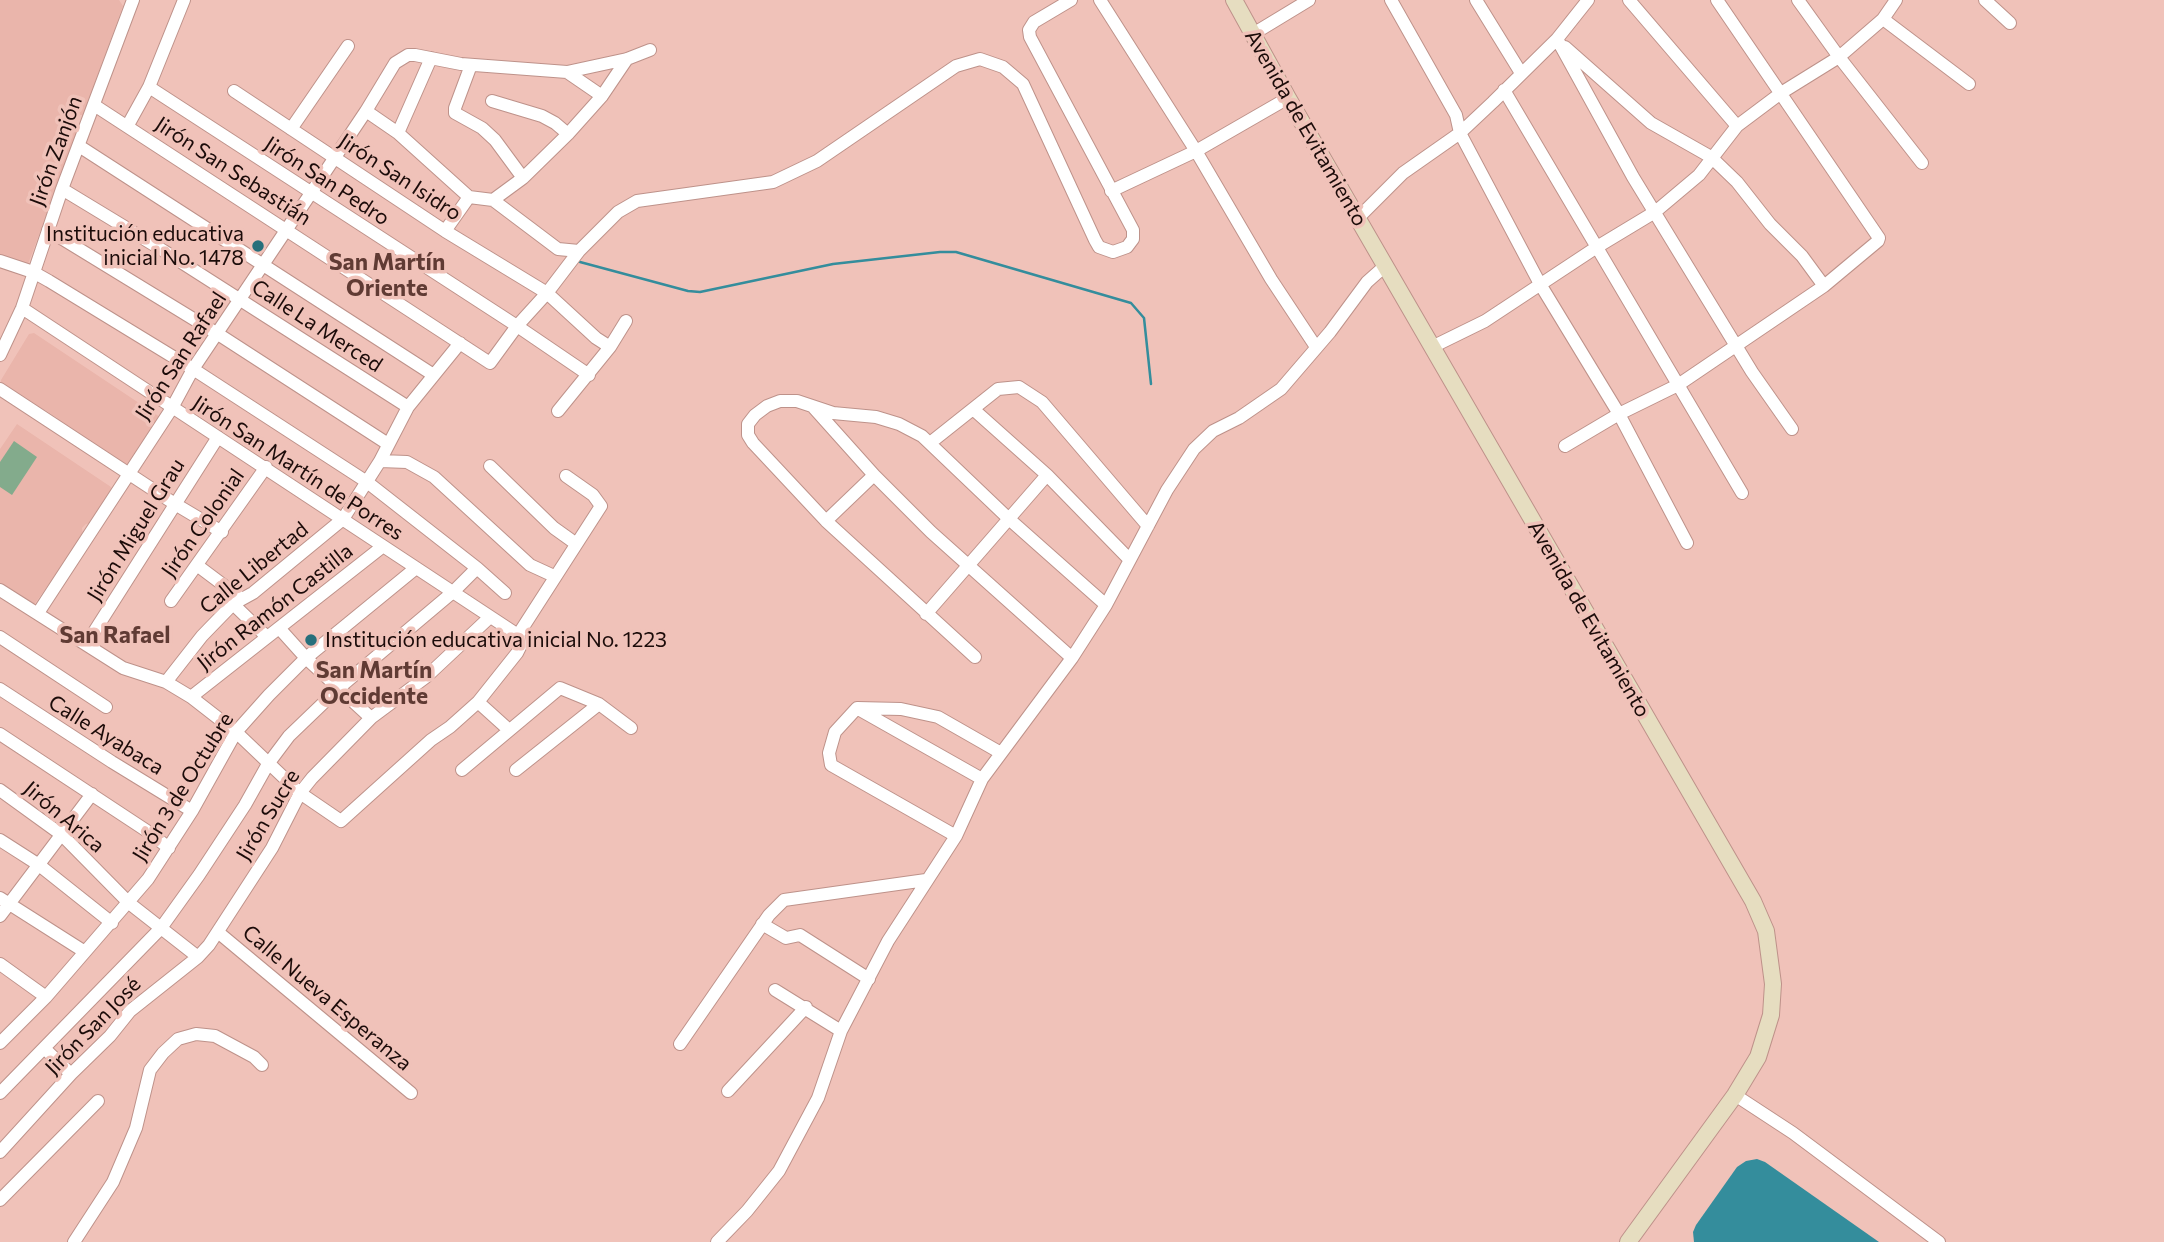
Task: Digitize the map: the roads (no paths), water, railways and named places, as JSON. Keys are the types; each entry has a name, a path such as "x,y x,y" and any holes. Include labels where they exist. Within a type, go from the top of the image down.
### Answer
{"street":[{"name":"Jirón Zanjón","path":"2,347 22,308 62,190 133,0"},
{"path":"128,125 149,87 184,0"},
{"path":"517,326 579,251 618,212 637,201 773,182 817,161 956,66 980,59 1003,67 1023,84 1100,247 1113,252 1128,247 1133,239 1133,230 1029,30 1034,22 1071,0"},
{"path":"1100,0 1196,151 1271,279 1316,347"},
{"name":"Avenida de Evitamiento","path":"1234,0 1287,98 1753,901 1766,931 1773,984 1770,1015 1758,1057 1735,1095 1628,1242"},
{"path":"1391,0 1456,115 1460,132 1540,284 1619,414 1687,543"},
{"path":"1476,0 1521,73"},
{"path":"1358,218 1403,173 1460,132 1557,39 1588,0"},
{"path":"1629,0 1737,126"},
{"path":"1565,446 1619,414 1678,385 1824,286 1878,241 1879,238 1717,0"},
{"path":"1798,0 1922,163"},
{"path":"1432,348 1485,321 1655,212 1699,175 1737,126 1781,93 1839,57 1883,19 1896,0"},
{"path":"1985,0 2010,23"},
{"path":"1253,34 1304,1"},
{"path":"1883,19 1969,84"},
{"path":"1557,39 1651,123 1711,158 1737,182 1770,224 1802,256 1824,286"},
{"path":"1557,39 1655,212 1752,372 1793,429"},
{"path":"291,130 348,46"},
{"path":"398,134 431,58 471,65 567,72 627,60 650,50"},
{"name":"Jirón San Rafael","path":"38,613 172,408 193,369 366,111 395,63 408,55 431,58"},
{"path":"493,200 523,178 569,134 602,96 627,60"},
{"path":"471,65 455,108 456,113 482,128 495,140 523,178"},
{"path":"567,72 602,96"},
{"name":"Jirón San Pedro","path":"149,87 589,375"},
{"path":"1504,90 1742,493"},
{"name":"Jirón San Isidro","path":"234,91 445,231 547,293 596,338 610,347"},
{"path":"1111,191 1196,151 1287,98"},
{"path":"492,101 542,117 569,134"},
{"name":"Jirón San Sebastián","path":"94,105 490,363 517,326"},
{"path":"366,111 398,134 469,197 493,200 558,249 579,251"},
{"path":"79,146 432,374"},
{"name":"Calle La Merced","path":"62,190 240,299 408,407"},
{"path":"445,231 469,197"},
{"path":"48,230 218,334 388,444"},
{"path":"0,261 33,272 193,369 367,482 505,593"},
{"path":"717,1242 747,1211 785,1161 818,1098 841,1031 888,941 956,836 982,779 1072,658 1105,605 1167,490 1200,441 1274,395 1330,332 1367,282 1385,266"},
{"name":"Jirón San Martín de Porres","path":"22,308 518,635"},
{"path":"558,411 589,375 626,321"},
{"name":"Calle Libertad","path":"166,682 202,636 238,602 343,519 380,461 408,407 432,374 460,343"},
{"path":"930,443 998,389 1019,387 1042,402 1148,526"},
{"path":"0,388 222,532"},
{"path":"975,657 826,521 753,443 747,430 755,415 780,401 797,401 833,413 876,417 913,431 930,443 1009,519 1105,605"},
{"path":"813,406 874,475 967,566 1072,658"},
{"path":"974,409 1047,475 1129,559"},
{"name":"Jirón Miguel Grau","path":"87,643 218,437"},
{"path":"380,461 407,462 434,477 530,565 554,576"},
{"path":"490,466 554,528 575,543"},
{"name":"Jirón Colonial","path":"171,601 222,532 265,467"},
{"path":"826,521 874,475"},
{"path":"926,614 1047,475"},
{"path":"0,590 123,668 166,682 191,697 236,732 300,793 341,821 430,740 450,727 478,702 517,653 521,645 518,635 601,506 593,495 566,476"},
{"name":"Jirón Ramón Castilla","path":"191,697 382,547"},
{"path":"198,566 238,602 266,636"},
{"name":"Jirón 3 de Octubre","path":"0,1043 46,997 130,903 192,811 236,732 306,658 416,568"},
{"path":"0,1093 160,928 223,840 268,764 300,725 477,568"},
{"name":"Jirón Sucre","path":"219,933 272,848 300,793 321,768 372,718 426,677 490,617"},
{"path":"279,628 306,658 372,718"},
{"path":"0,637 106,707"},
{"path":"463,771 560,688 599,704 631,728"},
{"name":"Calle Ayabaca","path":"0,689 192,811"},
{"path":"478,702 509,730"},
{"path":"516,769 599,704"},
{"path":"956,836 831,765 829,753 835,733 857,708 901,709 938,717 1001,753"},
{"path":"857,708 982,779"},
{"path":"0,734 169,848"},
{"name":"Jirón Arica","path":"0,790 62,835 130,903 198,957"},
{"path":"0,916 4,901 39,866 92,794"},
{"path":"0,840 39,866 112,923"},
{"path":"680,1044 762,925 784,900 926,880"},
{"path":"4,901 85,952"},
{"path":"762,925 786,938 800,935 869,979"},
{"name":"Jirón San José","path":"0,1152 71,1074 96,1051 130,1011 198,957 219,933"},
{"name":"Calle Nueva Esperanza","path":"219,933 411,1093"},
{"path":"0,964 46,997"},
{"path":"775,990 841,1031"},
{"path":"728,1091 806,1007"},
{"path":"74,1242 113,1182 136,1128 150,1070 163,1053 178,1039 196,1034 215,1036 240,1048 262,1065"},
{"path":"44,1048 71,1074"},
{"path":"1735,1095 1793,1133 1938,1242"},
{"path":"0,1200 99,1101"}],"water":[{"path":"1757,1159 1879,1242 1694,1242 1693,1232 1696,1225 1737,1167 1746,1161"}],"waterway":[{"path":"580,262 700,292 833,264 956,252 1131,303 1144,318 1151,384"}],"place":[{"name":"Institución educativa inicial No. 1478","path":"258,246"},
{"name":"Institución educativa inicial No. 1223","path":"311,640"}],"district":[{"name":"San Martín Oriente","path":"387,275"},
{"name":"San Rafael","path":"115,635"},
{"name":"San Martín Occidente","path":"374,683"}]}
